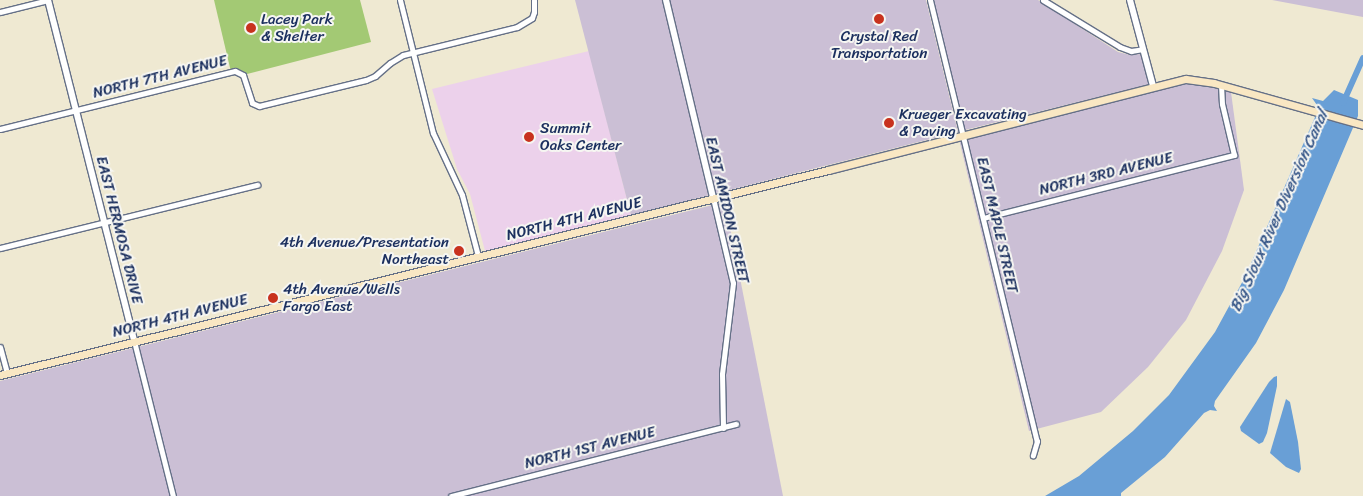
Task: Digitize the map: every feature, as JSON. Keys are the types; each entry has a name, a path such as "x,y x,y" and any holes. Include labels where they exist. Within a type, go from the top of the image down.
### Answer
{"main road":[{"name":"NORTH 4TH AVENUE","path":"3,374 713,198 1153,86 1192,78 1363,125"}],"street":[{"path":"0,12 48,0"},
{"name":"EAST HERMOSA DRIVE","path":"48,0 173,496"},
{"path":"400,0 433,133 462,194 478,256"},
{"name":"NORTH 7TH AVENUE","path":"0,129 235,71 243,75 252,103 259,106 366,80 375,76 396,58 523,25 534,12 534,0"},
{"name":"EAST AMIDON STREET","path":"666,0 733,283 722,374 723,428"},
{"name":"EAST MAPLE STREET","path":"930,0 1037,441 1033,455"},
{"path":"1044,0 1120,47 1131,51 1143,49"},
{"path":"1130,0 1153,86"},
{"name":"NORTH 3RD AVENUE","path":"983,218 1234,155 1222,104 1221,85"},
{"path":"0,248 257,185"},
{"path":"0,347 3,374"},
{"name":"NORTH 1ST AVENUE","path":"451,496 736,424"}],"shaded area":[{"path":"575,0 926,0 958,132 631,215"},
{"path":"933,0 1038,0 1118,52 1130,55 1141,54 1150,84 965,130"},
{"path":"1272,0 1363,0 1363,17"},
{"name":"Summit Oaks Center","path":"589,51 631,215 485,251 470,194 457,169 432,89"},
{"path":"1190,82 1231,92 1244,190 1222,251 1186,320 1148,367 1101,412 1029,431 959,139"},
{"path":"725,202 783,496 0,496 0,381"}],"green space":[{"path":"214,0 360,0 371,42 243,75 231,72"}],"water":[{"path":"1334,90 1358,100 1358,116 1284,290 1256,343 1215,401 1214,406 1217,411 1210,410 1204,413 1165,457 1121,493 1121,496 1045,496 1079,476 1133,431 1169,395 1215,332 1245,277 1319,108 1312,98 1323,101"},
{"path":"1277,376 1277,386 1267,433 1263,442 1259,444 1241,431 1240,427 1269,382"},
{"path":"1286,399 1290,402 1298,442 1301,469 1299,473 1286,467 1270,453"}],"waterway":[{"name":"Big Sioux River Diversion Canal","path":"1343,103 1363,58"}],"place":[{"name":"Crystal Red Transportation","path":"879,19"},
{"name":"Lacey Park & Shelter","path":"251,28"},
{"name":"Krueger Excavating & Paving","path":"889,123"},
{"name":"Summit Oaks Center","path":"529,137"},
{"name":"4th Avenue/Presentation Northeast","path":"459,251"},
{"name":"4th Avenue/Wells Fargo East","path":"273,298"}]}
